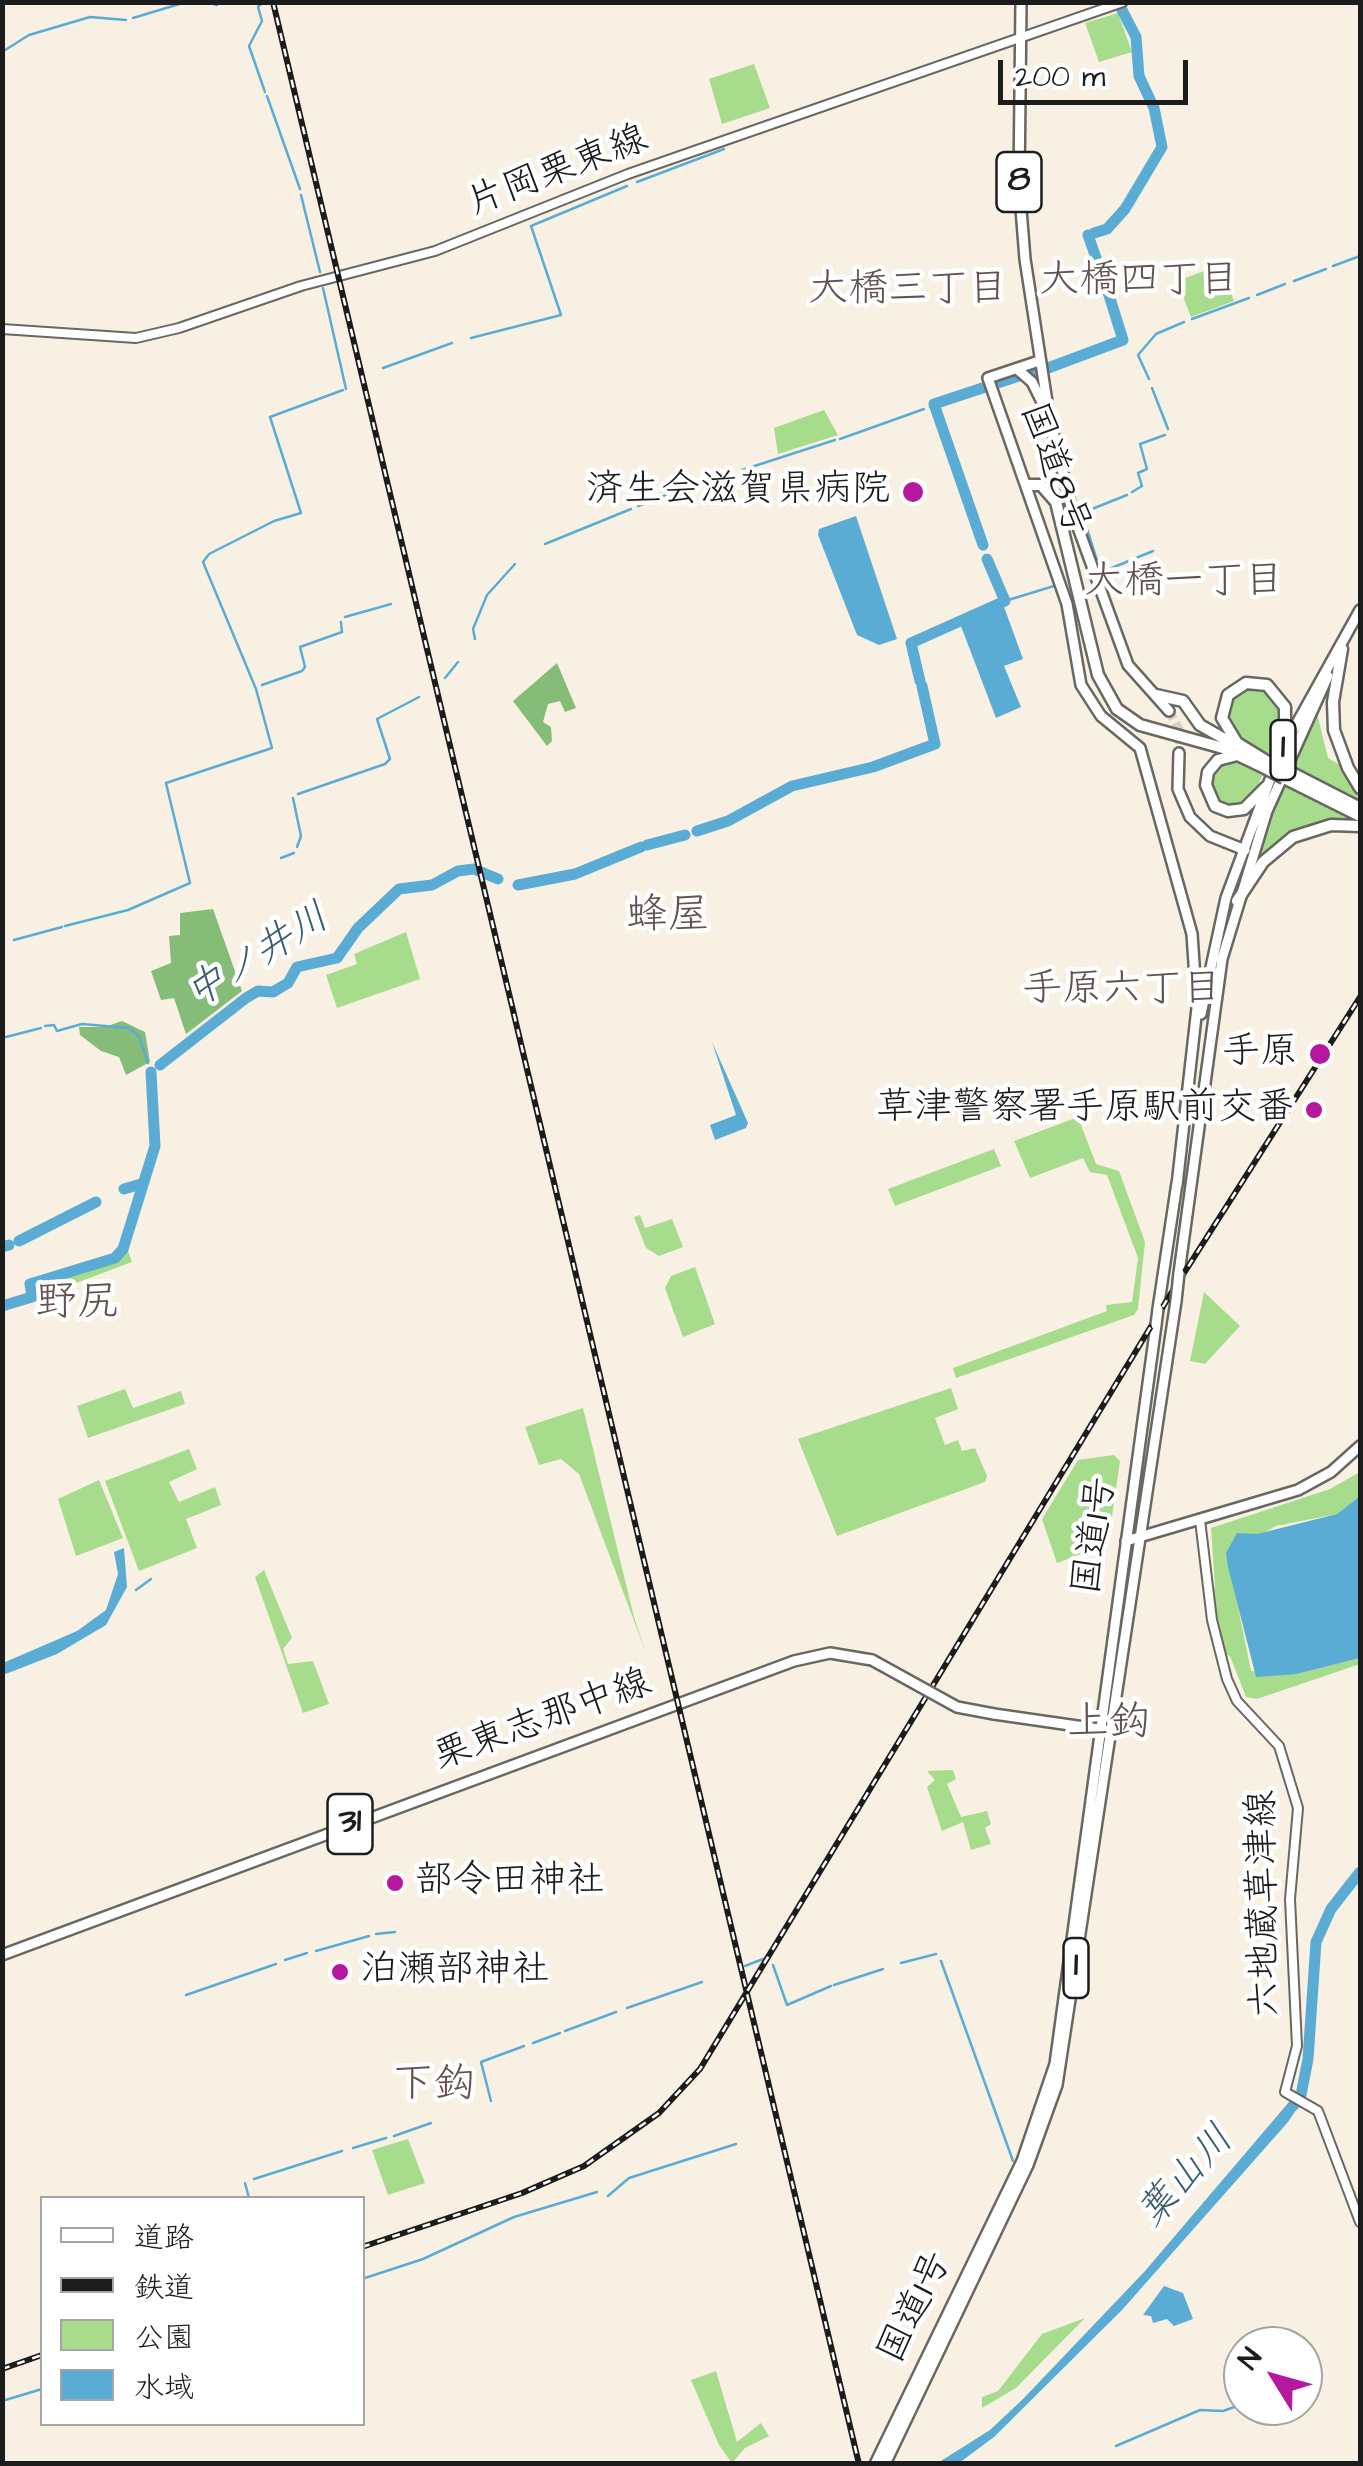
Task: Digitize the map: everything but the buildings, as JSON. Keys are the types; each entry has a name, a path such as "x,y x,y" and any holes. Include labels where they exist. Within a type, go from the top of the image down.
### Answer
{"highway":[{"path":"1028,485 1041,485 1056,502 1098,674 1108,697 1122,714 1150,729 1270,764 1360,816"},
{"path":"1342,650 1333,702 1334,730 1360,788"},
{"path":"1248,755 1227,732 1222,710 1232,690 1253,682 1273,690 1284,707 1285,733 1270,764"},
{"path":"1156,696 1184,701 1200,725 1248,755"},
{"path":"1248,755 1226,757 1213,764 1206,785 1209,800 1221,809 1237,811 1266,787"},
{"path":"1286,775 1360,808"},
{"path":"1237,901 1263,862 1293,837 1319,827 1360,826"}],"main road":[{"name":"国道8号","path":"1021,2 1019,184 1039,362 1049,415 1072,510 1120,643 1134,674 1170,711"},
{"name":"片岡栗東線","path":"2,329 45,336 136,338 178,328 301,286 435,251 644,168 1123,2"},
{"name":"国道8号","path":"1039,362 988,378 1068,604 1081,685 1100,716 1140,748 1187,903 1199,1010"},
{"name":"8","path":"1017,368 1032,382 1049,415"},
{"name":"国道1号","path":"884,2464 1028,2165 1051,2106 1064,2048 1126,1541 1199,1010 1226,898 1360,610"},
{"name":"国道1号","path":"875,2464 1022,2161 1048,2090 1176,1301 1214,1003 1270,764 1360,610"},
{"path":"1179,753 1178,788 1190,817 1210,836 1247,851"},
{"path":"1199,1010 1206,1013 1214,1003"},
{"path":"1126,1541 1298,1490 1331,1472 1360,1446"},
{"name":"六地蔵草津線","path":"1200,1520 1212,1620 1227,1680 1241,1707 1274,1739 1296,1792 1299,1829 1290,1899 1297,2046 1288,2094 1305,2102 1321,2117 1360,2222"},
{"name":"栗東志那中線","path":"2,1955 794,1661 830,1652 872,1660 948,1702 994,1714 1104,1730"}],"green space":[{"path":"1118,13 1132,52 1099,62 1085,23"},
{"path":"754,64 770,108 722,124 709,79"},
{"path":"1221,265 1234,301 1191,317 1177,281"},
{"path":"824,410 838,435 778,454 774,428"},
{"path":"557,663 576,708 565,712 560,701 548,704 543,722 551,727 552,741 547,746 513,701"},
{"path":"1252,687 1265,689 1282,710 1281,732 1270,759 1244,745 1227,721 1233,696"},
{"path":"1316,709 1328,758 1342,766 1360,795 1360,804 1288,768"},
{"path":"1230,760 1264,773 1252,796 1232,806 1218,802 1211,793 1211,774"},
{"path":"1283,781 1360,821 1308,827 1251,871"},
{"path":"213,909 242,991 186,1034 174,998 161,1000 151,971 171,963 169,936 180,935 180,913"},
{"path":"406,932 420,979 337,1008 326,975 357,964 354,954"},
{"path":"122,1021 145,1032 150,1062 126,1075 119,1057 101,1051 80,1035 79,1027 105,1027"},
{"path":"1078,1117 1096,1164 1119,1171 1145,1242 1138,1309 1134,1315 956,1378 953,1368 1107,1311 1106,1305 1132,1302 1138,1258 1107,1175 1090,1172 1083,1158 1030,1178 1014,1141"},
{"path":"994,1149 1001,1166 895,1206 888,1189"},
{"path":"640,1215 645,1228 672,1219 683,1247 659,1256 646,1248 634,1217"},
{"path":"127,1248 132,1262 31,1300 32,1285 115,1259"},
{"path":"695,1267 715,1324 683,1337 665,1288 671,1276"},
{"path":"1204,1292 1240,1326 1205,1364 1190,1361"},
{"path":"951,1388 958,1409 935,1418 945,1445 958,1440 962,1451 975,1448 987,1476 985,1482 837,1536 798,1439"},
{"path":"125,1389 133,1408 181,1391 185,1404 88,1438 77,1406"},
{"path":"583,1408 646,1653 579,1474 561,1459 539,1465 525,1427"},
{"path":"189,1449 197,1469 169,1482 179,1502 215,1487 221,1505 186,1519 197,1548 139,1571 105,1481"},
{"path":"1114,1455 1120,1461 1108,1544 1057,1563 1042,1519 1078,1460"},
{"path":"1360,1472 1360,1496 1337,1514 1276,1526 1227,1553 1251,1671 1297,1674 1360,1658 1360,1664 1257,1699 1246,1697 1217,1630 1210,1595 1215,1587 1211,1528 1330,1489"},
{"path":"99,1480 123,1538 76,1556 58,1499"},
{"path":"264,1570 292,1638 283,1649 288,1664 313,1661 329,1704 303,1713 255,1577"},
{"path":"953,1770 956,1779 947,1784 961,1817 987,1811 991,1824 985,1828 991,1844 971,1850 963,1822 942,1831 927,1787 935,1780 927,1771"},
{"path":"408,2139 425,2183 388,2195 372,2150"},
{"path":"1085,2318 1016,2388 982,2408 982,2397 998,2391 1042,2334"},
{"path":"716,2371 737,2442 761,2423 769,2436 745,2448 732,2463 719,2445 691,2380"}],"water":[{"path":"856,516 897,639 879,645 857,635 818,535 819,529"},
{"path":"1003,604 1023,659 1004,666 1021,707 996,718 959,621"},
{"path":"712,1042 748,1123 746,1128 715,1140 710,1125 736,1115"},
{"path":"1360,1496 1360,1658 1297,1674 1256,1677 1226,1553 1237,1533 1257,1534 1337,1514"},
{"path":"124,1548 127,1587 106,1625 57,1654 3,1675 3,1663 77,1631 106,1610 118,1574 114,1552"},
{"path":"1289,2102 1300,2104 1288,2122 1122,2310 994,2437 959,2463 936,2464 990,2430 1023,2399 1145,2271"},
{"path":"1164,2286 1183,2293 1193,2319 1174,2326 1167,2319 1153,2323 1151,2316 1143,2315"}],"waterway":[{"path":"133,18 186,2"},
{"path":"206,2 217,5"},
{"path":"263,2 258,7 262,21 249,46 265,92"},
{"name":"中ノ井川","path":"1094,233 1107,229 1125,209 1162,147 1154,108 1139,76 1136,37 1122,10"},
{"path":"2,52 29,35 90,17 126,20"},
{"path":"267,96 300,189"},
{"path":"637,182 724,149"},
{"path":"471,338 561,315 531,226 627,186"},
{"path":"301,195 320,272"},
{"name":"中ノ井川","path":"1088,235 1102,275"},
{"path":"1333,266 1360,256"},
{"path":"1294,281 1326,269"},
{"path":"1257,295 1285,284"},
{"path":"323,288 346,389"},
{"name":"中ノ井川","path":"1048,368 1123,340 1108,292"},
{"path":"1192,319 1249,298"},
{"path":"1149,379 1138,355 1156,334 1184,322"},
{"path":"383,368 452,343"},
{"name":"中ノ井川","path":"983,545 934,404 1034,371"},
{"path":"1152,388 1168,429"},
{"path":"65,926 128,910 190,883 166,783 272,748 256,689 203,562 209,554 274,521 301,513 270,417 343,390"},
{"name":"中ノ井川","path":"930,407 934,404"},
{"path":"840,439 924,409"},
{"path":"1132,492 1142,486 1138,473 1147,469 1140,444 1165,435"},
{"path":"742,470 835,440"},
{"path":"638,506 728,471"},
{"path":"1101,573 1082,513 1127,495"},
{"path":"545,544 631,509"},
{"path":"1102,572 1153,551"},
{"name":"中ノ井川","path":"920,681 911,643 1005,601 987,559"},
{"path":"475,639 473,629 487,595 515,564"},
{"path":"1005,601 1054,586"},
{"path":"345,617 391,604"},
{"path":"262,685 302,671 305,667 300,647 342,632 341,622"},
{"path":"445,678 458,662"},
{"name":"中ノ井川","path":"697,831 728,821 792,786 873,767 935,744 922,686"},
{"path":"298,794 385,764 390,759 377,719 419,697"},
{"path":"293,798 301,836 297,847"},
{"name":"中ノ井川","path":"647,845 685,835"},
{"name":"中ノ井川","path":"518,885 575,874 641,847"},
{"path":"281,858 294,853"},
{"name":"中ノ井川","path":"160,1065 246,998 258,991 273,992 288,983 297,967 337,958 358,928 399,889 432,885 458,871 474,869 498,879"},
{"path":"14,940 62,927"},
{"path":"45,1026 54,1025 57,1031 82,1024 129,1028 139,1036 148,1063"},
{"path":"2,1038 41,1028"},
{"path":"2,1306 32,1297 30,1284 115,1258 123,1249 155,1146 151,1072"},
{"name":"中ノ井川","path":"124,1189 141,1184"},
{"name":"中ノ井川","path":"19,1241 96,1202"},
{"name":"中ノ井川","path":"2,1247 9,1245"},
{"path":"136,1590 151,1579"},
{"name":"葉山川","path":"1293,2106 1301,2095 1308,2059 1316,1942 1331,1909 1360,1872"},
{"path":"376,1934 395,1932"},
{"path":"316,1951 369,1936"},
{"path":"285,1960 307,1953"},
{"path":"901,1963 936,1954"},
{"path":"745,1966 763,1959"},
{"path":"941,1961 1013,2161"},
{"path":"186,1995 276,1964"},
{"path":"773,1965 787,2005 831,1986"},
{"path":"834,1985 883,1969"},
{"path":"627,2008 702,1982"},
{"path":"565,2031 616,2012"},
{"path":"533,2043 560,2033"},
{"path":"491,2101 481,2062 524,2046"},
{"path":"394,2136 431,2123"},
{"path":"353,2148 386,2138"},
{"path":"608,2196 629,2178 736,2144"},
{"path":"254,2179 342,2151"},
{"path":"245,2183 248,2196"},
{"path":"365,2278 423,2259 514,2217 597,2192"},
{"path":"2,2401 40,2390"},
{"path":"1116,2446 1200,2410 1223,2411"}],"tunnel":[{"path":"1169,711 1180,731 1179,753"}],"railway":[{"path":"273,2 859,2464"},
{"path":"365,2246 522,2193 584,2166 659,2113 700,2069 1170,1295 1360,997"},
{"path":"2,2369 40,2356"}],"place":[{"name":"済生会滋賀県病院","path":"913,492"},
{"name":"手原","path":"1320,1054"},
{"name":"草津警察署手原駅前交番","path":"1314,1110"},
{"name":"部令田神社","path":"395,1883"},
{"name":"泊瀬部神社","path":"340,1972"}],"district":[{"name":"大橋四丁目","path":"1139,283"},
{"name":"大橋三丁目","path":"908,292"},
{"name":"大橋一丁目","path":"1184,584"},
{"name":"蜂屋","path":"668,918"},
{"name":"手原六丁目","path":"1122,992"},
{"name":"野尻","path":"77,1305"},
{"name":"上鈎","path":"1109,1725"},
{"name":"下鈎","path":"434,2087"}]}
